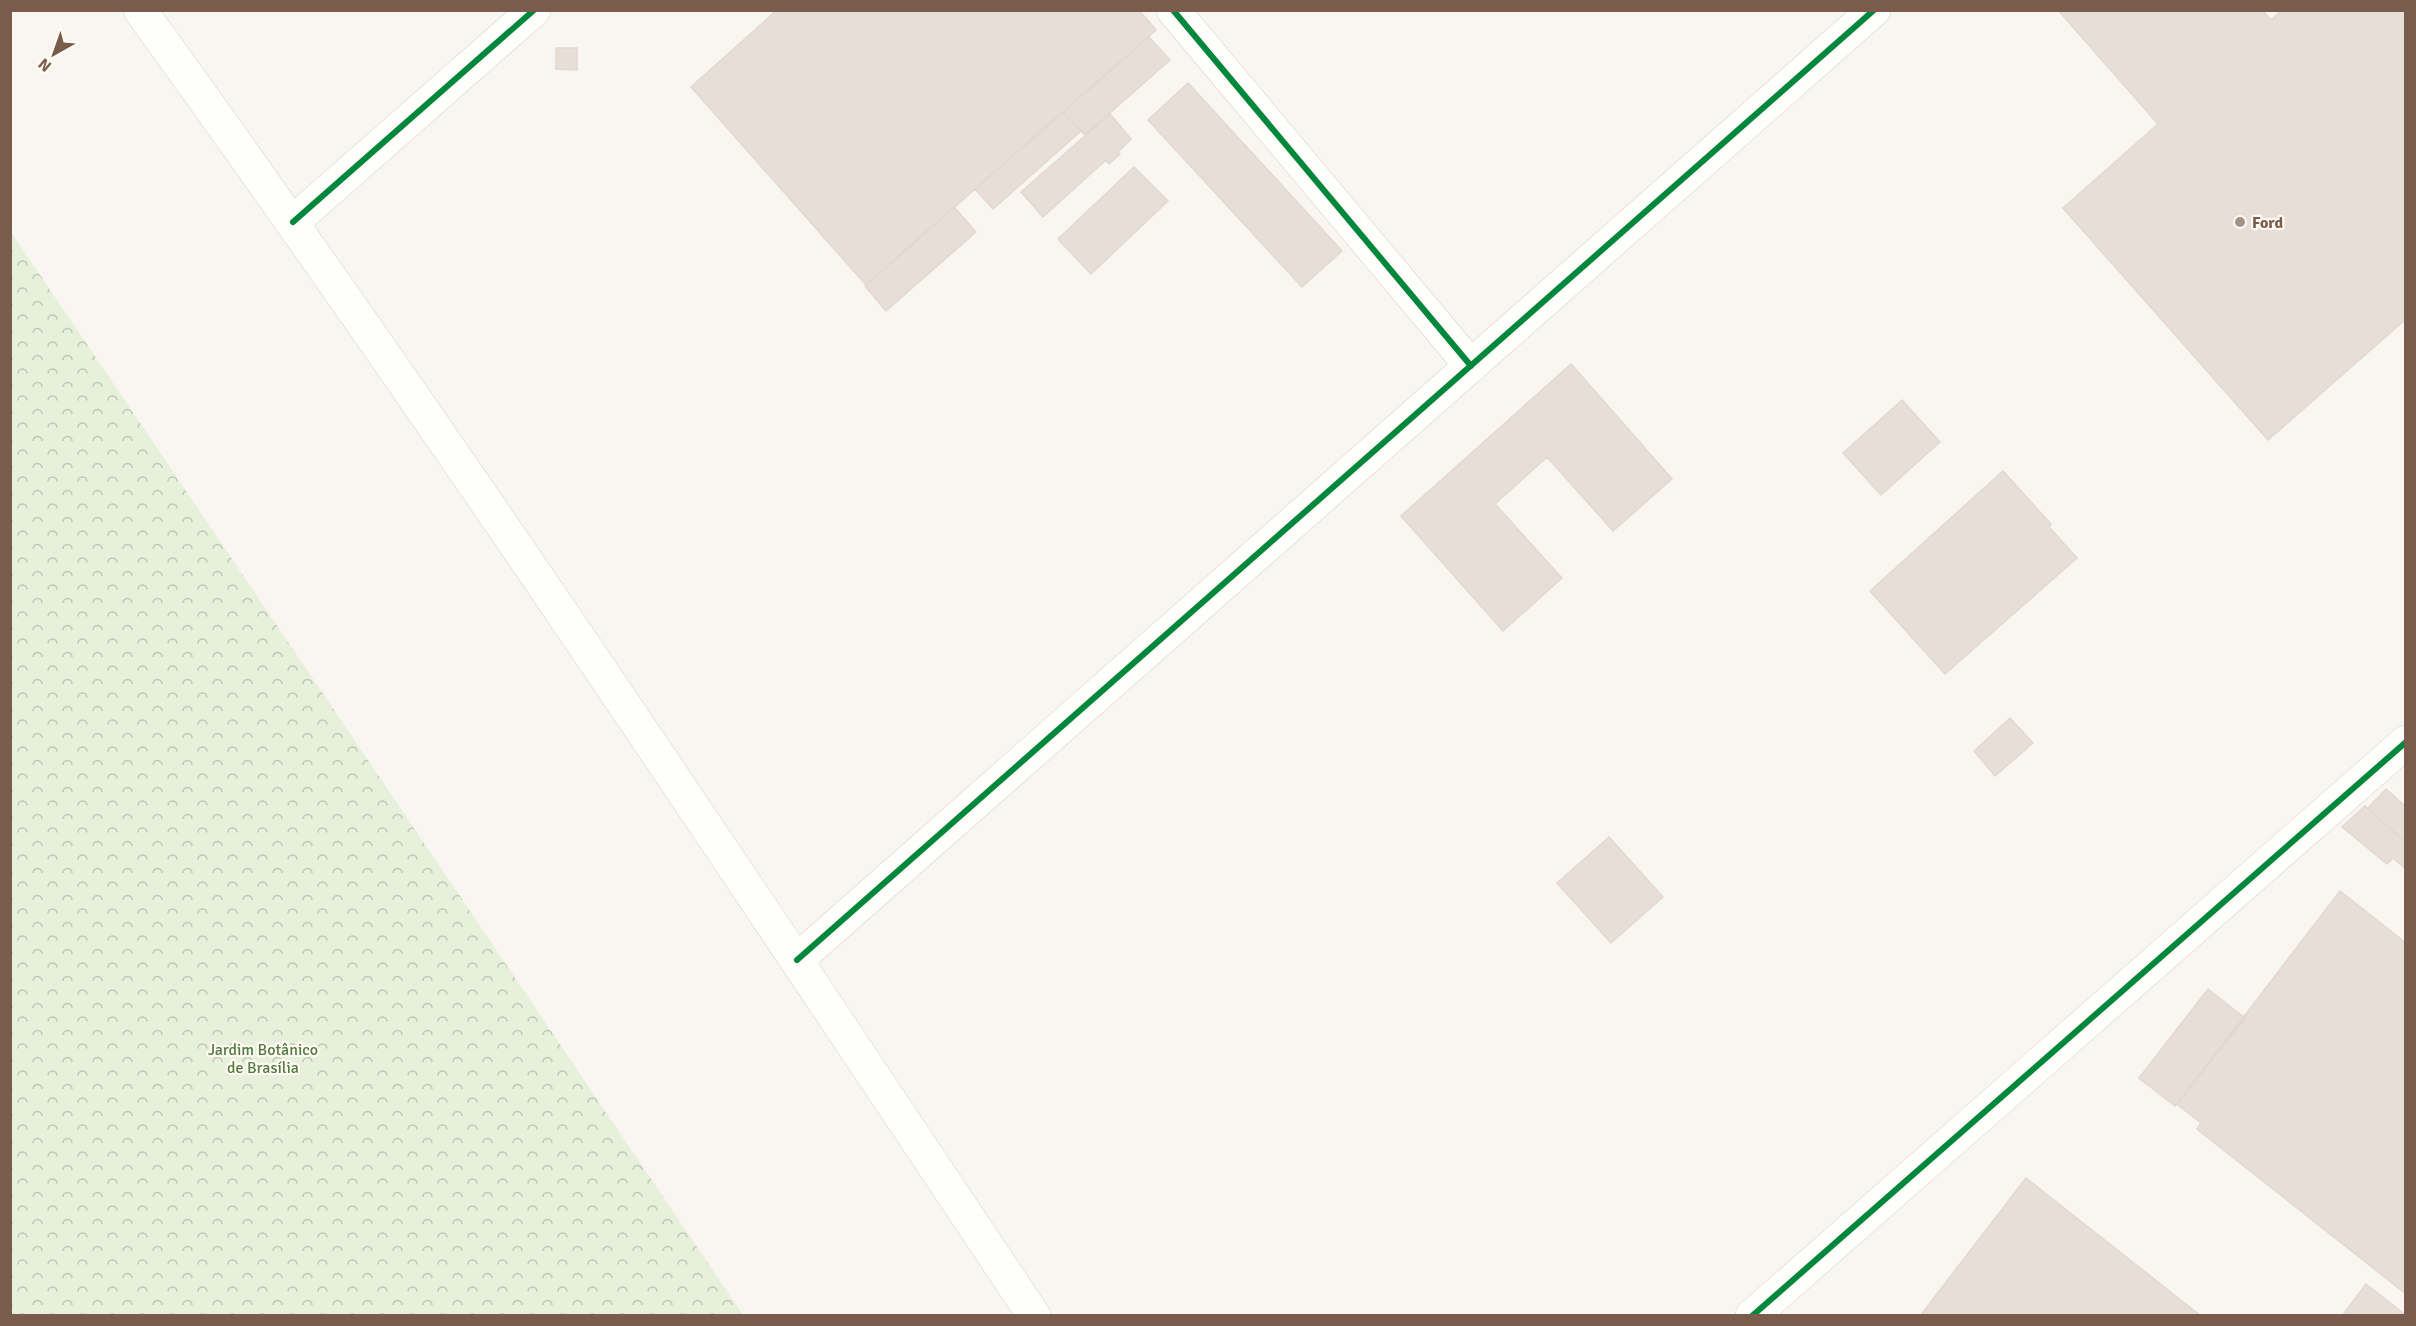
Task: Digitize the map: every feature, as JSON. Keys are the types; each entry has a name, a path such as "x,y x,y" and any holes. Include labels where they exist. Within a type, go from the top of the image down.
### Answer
{"street":[{"path":"140,10 293,222 797,960 1034,1316"},
{"path":"293,222 534,10"},
{"path":"1173,10 1471,366"},
{"path":"797,960 1874,10"},
{"path":"1752,1316 2406,742"}],"green space":[{"name":"Jardim Botânico de Brasília","path":"11,232 743,1315 11,1315"}],"building":[{"path":"777,10 1139,10 1156,30 866,285 691,87"},
{"path":"777,10 1139,10 1156,30 866,285 691,87"},
{"name":"Ford","path":"2058,10 2262,10 2271,20 2282,10 2406,10 2406,319 2268,440 2063,208 2158,124"},
{"path":"1149,37 1170,60 1085,135 1063,112"},
{"path":"1149,37 1170,60 1085,135 1063,112"},
{"path":"556,48 577,48 577,70 556,69"},
{"path":"556,48 577,48 577,70 556,69"},
{"path":"1188,83 1342,251 1302,287 1148,120"},
{"path":"1188,83 1342,251 1302,287 1148,120"},
{"path":"1063,112 1081,131 993,209 975,189"},
{"path":"1063,112 1081,131 993,209 975,189"},
{"path":"1110,114 1131,139 1109,164 1106,160 1043,217 1021,192"},
{"path":"1110,114 1131,139 1109,164 1106,160 1043,217 1021,192"},
{"path":"1134,167 1168,201 1091,274 1058,239"},
{"path":"1134,167 1168,201 1091,274 1058,239"},
{"path":"954,207 976,232 886,311 865,286"},
{"path":"954,207 976,232 886,311 865,286"},
{"path":"1571,364 1672,479 1613,531 1547,457 1495,504 1562,578 1503,631 1401,516"},
{"path":"1902,400 1940,442 1881,495 1843,453"},
{"path":"2003,471 2051,524 2049,527 2077,558 1945,674 1870,591"},
{"path":"2010,718 2033,743 1995,776 1974,751"},
{"path":"2386,789 2406,807 2406,843 2368,808"},
{"path":"2365,806 2406,843 2406,869 2393,858 2387,864 2342,827"},
{"path":"1609,837 1663,897 1611,943 1557,883"},
{"path":"2340,891 2406,943 2406,1294 2197,1129 2201,1123 2177,1104"},
{"path":"2208,989 2245,1018 2175,1106 2139,1078"},
{"path":"2026,1178 2045,1193 2201,1316 1920,1316"},
{"path":"2366,1284 2406,1315 2406,1316 2342,1316"}],"cycle path":[{"path":"293,222 534,10"},
{"path":"1173,10 1471,366"},
{"path":"797,960 1874,10"},
{"path":"1752,1316 2406,742"}],"place":[{"name":"Ford","path":"2240,222"}]}
